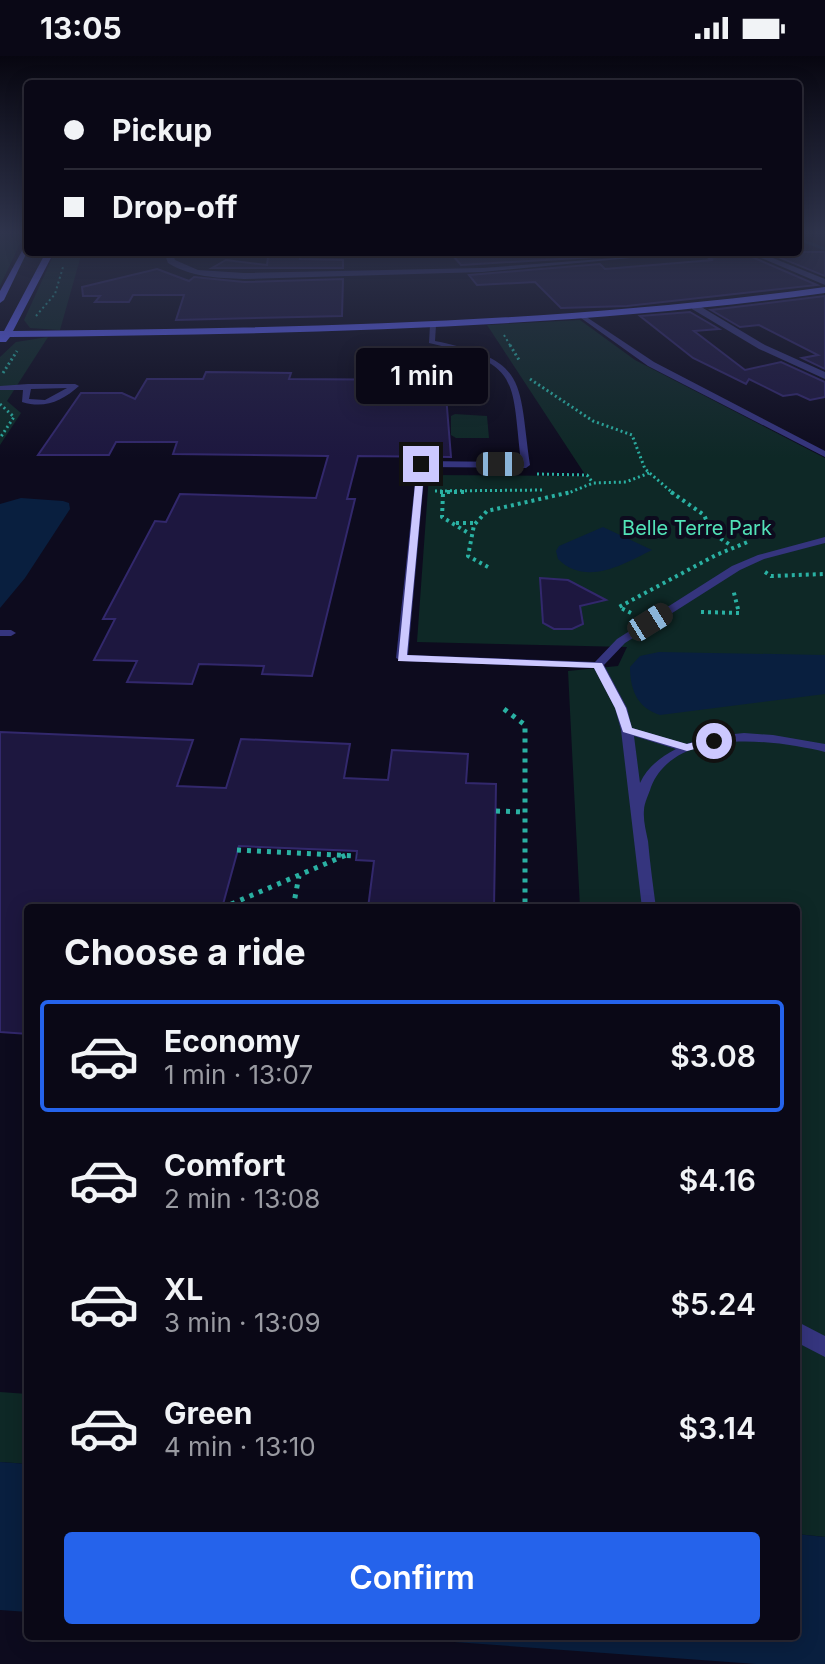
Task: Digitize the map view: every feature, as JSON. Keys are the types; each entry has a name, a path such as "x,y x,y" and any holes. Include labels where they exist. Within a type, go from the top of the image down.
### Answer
{"street":[{"path":"0,345 19,308"},
{"path":"4,334 433,325 683,308"},
{"path":"697,308 762,347 825,376"}],"lane":[{"path":"583,317 651,364 825,454"},
{"path":"433,325 431,342 483,357 511,378 526,465 421,464 402,658 598,665"},
{"path":"0,388 28,386 75,386 56,401 43,404 25,400 28,386"},
{"path":"598,665 615,645 753,560 825,540"},
{"path":"598,665 621,708 627,730 648,904"},
{"path":"627,730 687,748"},
{"path":"637,816 640,794 652,771 666,758 687,748 728,738 755,737 825,748"},
{"path":"800,1333 825,1347"}],"path":[{"path":"503,334 532,382 602,425 632,435 643,466 659,484 704,515 712,533 732,546"},
{"path":"0,378 20,347"},
{"path":"564,403 576,401"},
{"path":"0,404 14,417 0,438"},
{"path":"488,567 469,558 470,534 479,517 492,509 561,496 593,483 626,482 650,473"},
{"path":"434,491 443,494 464,490 482,492 502,487 535,493 544,490"},
{"path":"534,502 535,493"},
{"path":"443,494 442,517 470,534"},
{"path":"452,523 475,523"},
{"path":"710,526 721,530"},
{"path":"650,622 619,607 651,594 732,546 757,540"},
{"path":"753,560 771,576 825,574"},
{"path":"687,565 694,568"},
{"path":"504,709 525,725 525,904"},
{"path":"496,811 525,812"},
{"path":"237,850 357,856"},
{"path":"231,904 346,855"},
{"path":"294,904 299,875"}],"green space":[{"path":"29,308 66,308 60,330 30,328 24,320"},
{"name":"Belle Terre Park","path":"580,320 635,360 825,458 825,1537 800,1534 800,904 580,904 568,671 618,666 627,647 417,642 429,475 586,476 487,325"},
{"path":"48,337 7,401 21,413 0,445 0,357 16,342"},
{"path":"451,416 487,416 489,438 456,438 451,435"},
{"path":"0,1392 24,1394 24,1464 0,1462"}],"water":[{"path":"21,498 63,501 69,503 70,509 25,578 0,608 0,504"},
{"path":"603,527 652,550 617,566 593,572 569,567 558,559 556,551 559,546"},
{"path":"659,652 825,655 825,694 660,715 646,708 636,697 630,667 640,656"},
{"path":"0,1462 24,1464 24,1612 0,1610"},
{"path":"800,1534 825,1537 825,1664 756,1664 426,1640 800,1640"}],"building":[{"path":"180,308 342,308 342,316 176,320"},
{"path":"825,308 825,369 802,358 818,355 759,325 740,327 711,310"},
{"path":"690,312 719,329 694,331 745,370 781,362 825,382 825,397 810,400 797,394 783,396 749,379 746,384 693,358 640,316"},
{"path":"206,372 291,373 289,379 436,380 436,383 445,383 451,457 358,456 347,499 355,499 312,676 262,674 264,666 199,664 192,684 127,682 137,661 94,660 115,619 103,619 155,521 166,522 180,494 316,498 328,456 173,454 177,442 116,442 109,455 38,455 81,393 122,393 135,399 147,379 203,379"},
{"path":"540,578 568,580 606,600 580,606 583,624 572,629 554,629 543,623"},
{"path":"0,732 193,740 177,786 226,788 241,739 350,744 344,778 388,780 392,750 468,754 466,783 496,784 494,904 369,904 374,861 356,860 357,851 239,846 223,904 24,904 24,1034 0,1032"}],"route":[{"path":"421,464 402,658 598,665 621,708 627,730 687,748 714,741"}]}
